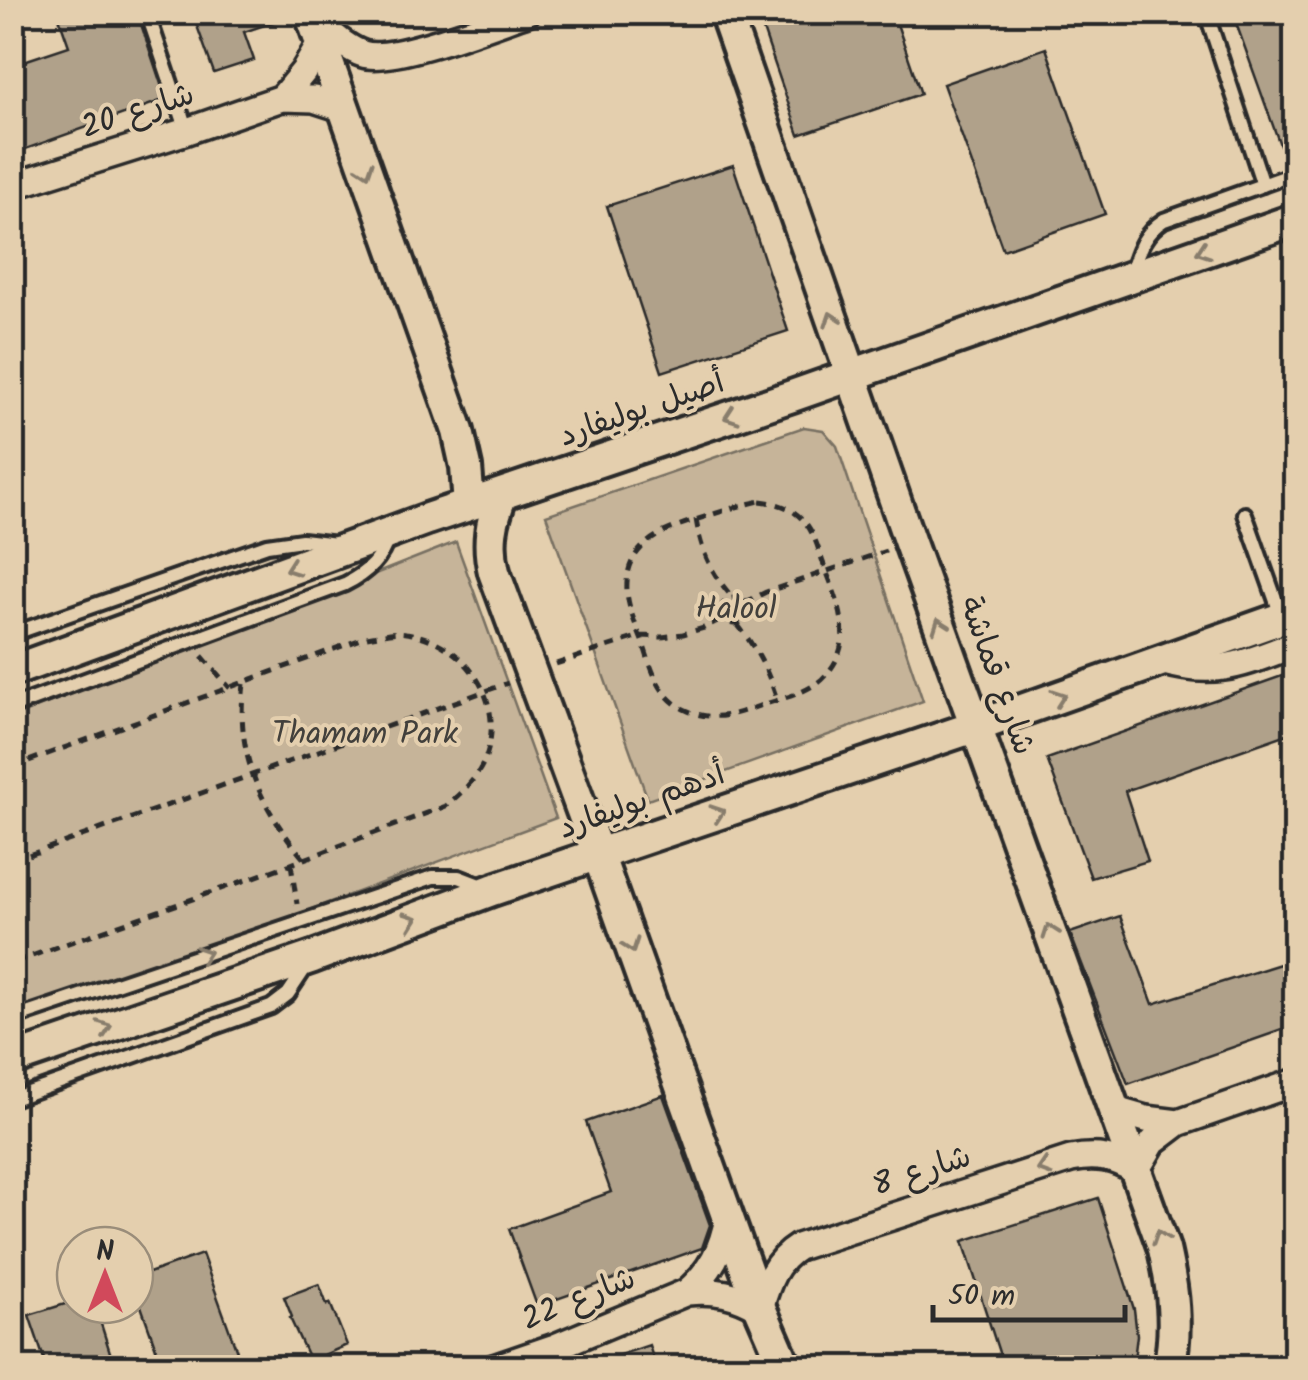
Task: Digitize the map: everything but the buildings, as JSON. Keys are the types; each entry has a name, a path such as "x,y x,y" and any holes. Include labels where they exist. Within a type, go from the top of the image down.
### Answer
{"street":[{"path":"314,24 354,50 382,57 527,12"},
{"name":"شارع قماشة","path":"725,12 1164,1249 1172,1284 1174,1320 1169,1368"},
{"path":"282,98 304,71 314,24"},
{"path":"314,24 458,430 468,505"},
{"name":"شارع 20","path":"12,186 282,98 314,99 345,109"},
{"name":"أصيل بوليفارد","path":"12,671 468,505 1296,219"},
{"path":"502,494 489,535 494,572 760,1308 786,1368"},
{"name":"أدهم بوليفارد","path":"12,1060 1161,660 1291,625"},
{"path":"1136,1171 1153,1142 1178,1123 1296,1082"},
{"path":"1115,1110 1178,1123"},
{"name":"شارع 8","path":"760,1308 776,1265 786,1255 812,1242 1070,1159 1105,1157 1136,1171"},
{"name":"شارع 22","path":"494,1368 558,1357 687,1292 716,1260 728,1218"},
{"name":"شارع 22","path":"687,1292 725,1292 760,1308"}],"lane":[{"path":"147,12 187,131"},
{"path":"1206,12 1262,184"},
{"path":"1130,276 1140,245 1154,226 1296,173"},
{"path":"1244,514 1291,625"},
{"path":"12,707 356,579 374,564 390,533"},
{"path":"12,634 267,545 314,540 349,548"},
{"path":"12,1019 432,877 459,877 492,890"},
{"path":"12,1099 271,1007 288,994 312,957"}],"path":[{"path":"776,502 804,520 827,572 843,623 842,643 835,662 807,690 720,718 698,716 663,693 626,590 629,569 655,535 744,504 776,502"},
{"path":"696,519 708,563 719,582 744,604"},
{"path":"744,604 766,592 910,542"},
{"path":"734,599 724,602 723,618 737,624 762,659 778,700"},
{"path":"737,624 745,618 744,604"},
{"path":"12,861 594,650 640,636 683,634 723,618"},
{"path":"12,767 367,636 402,632 437,641 466,662 484,692 490,713 486,756 476,776 446,806 12,962"},
{"path":"190,642 230,688"},
{"path":"244,682 242,729 253,775 274,819 304,859"},
{"path":"291,864 299,922"}],"green space":[{"name":"Halool","path":"804,427 823,430 837,446 923,701 648,800 546,515"},
{"name":"Thamam Park","path":"456,542 556,818 13,1020 13,717"}]}
